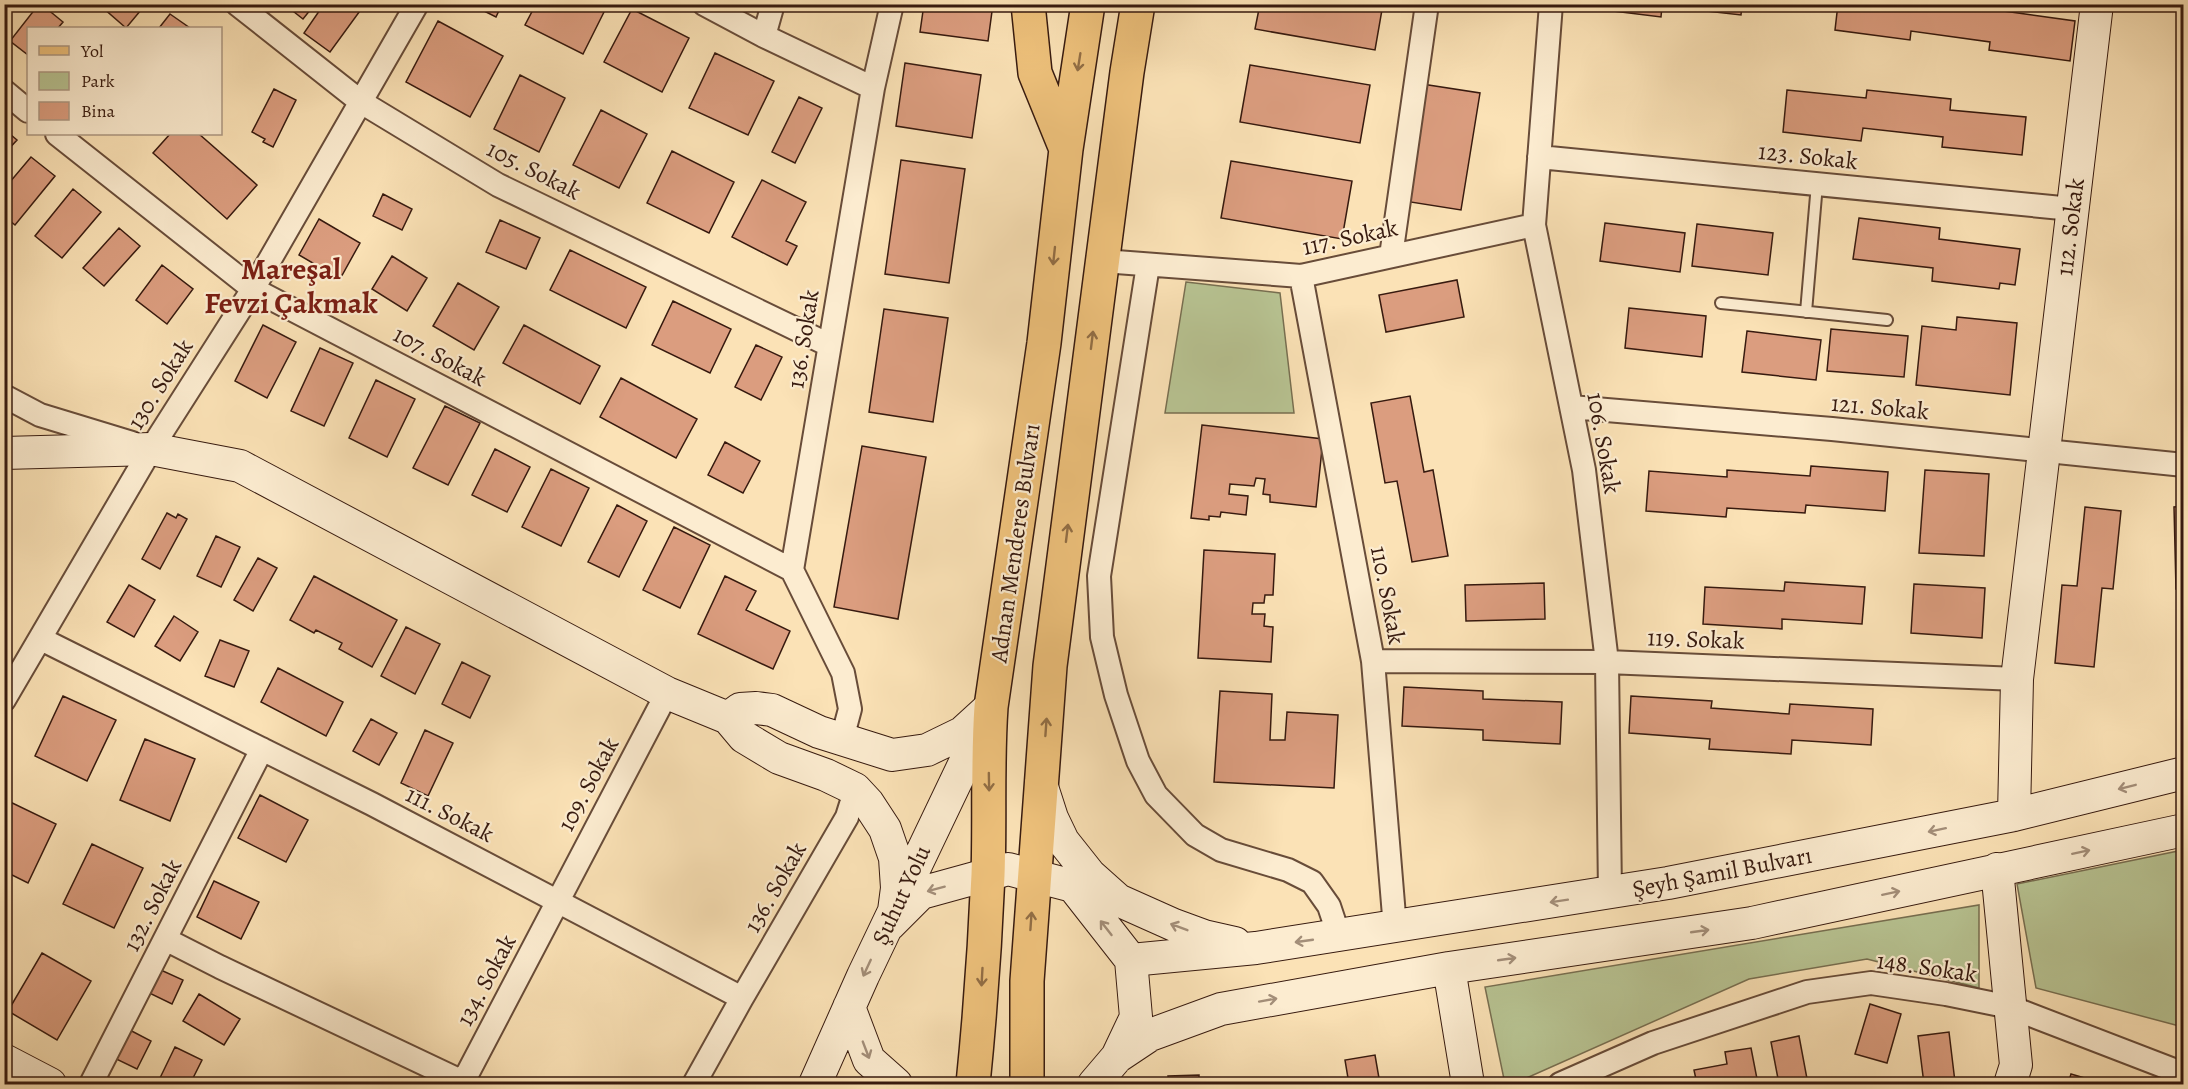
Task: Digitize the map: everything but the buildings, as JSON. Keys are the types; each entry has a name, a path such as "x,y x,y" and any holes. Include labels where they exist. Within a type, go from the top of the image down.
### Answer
{"main road":[{"path":"1028,4 1035,73 1066,149"},
{"name":"Adnan Menderes Bulvarı","path":"974,1084 988,875 988,747 992,707 1044,343 1066,149 1089,4"},
{"name":"Adnan Menderes Bulvarı","path":"1027,1084 1027,981 1050,666 1138,4"},
{"name":"112. Sokak","path":"2014,814 2017,679 2097,4"},
{"path":"4,453 151,448 240,466 667,693 728,718 744,737 760,748 855,789 868,803 885,829 896,858 897,888 889,921"},
{"path":"728,718 740,710 756,708 772,710 819,732 892,755 927,750 962,733 992,707"},
{"name":"Şuhut Yolu","path":"815,1084 889,921 992,707"},
{"name":"Şeyh Şamil Bulvarı","path":"1131,960 1256,948 1668,884 2014,814 2184,773"},
{"path":"1041,784 1052,818 1063,841 1090,875 1118,900 1204,936 1256,948"},
{"path":"1136,1017 1221,1009 1449,968 1752,923 2184,830"},
{"path":"889,921 921,893 1008,869 1073,886 1131,960 1136,1017 1117,1057 1094,1084"},
{"path":"1997,869 2016,1065 2010,1084"},
{"path":"1449,968 1468,1084"},
{"path":"849,1007 869,1060 896,1084"},
{"path":"1117,1057 1150,1035 1221,1009"}],"street":[{"name":"105. Sokak","path":"237,4 361,102 498,185 829,345"},
{"name":"130. Sokak","path":"4,700 151,448 253,289 417,4"},
{"path":"704,4 764,36 873,88"},
{"path":"764,36 773,4"},
{"name":"136. Sokak","path":"792,570 873,88 892,4"},
{"path":"1391,256 1427,4"},
{"name":"106. Sokak","path":"1551,4 1534,225 1584,470 1607,662 1610,893"},
{"path":"4,92 27,110"},
{"name":"107. Sokak","path":"58,135 253,289 792,570"},
{"name":"123. Sokak","path":"1539,157 2072,209"},
{"name":"117. Sokak","path":"1103,261 1301,276 1534,225"},
{"path":"1148,265 1098,576 1102,637 1116,695 1138,761 1156,795 1195,835 1221,850 1279,867 1311,882 1329,906 1339,936"},
{"name":"110. Sokak","path":"1301,276 1373,661 1395,928"},
{"path":"4,396 40,415 151,448"},
{"name":"121. Sokak","path":"1571,407 2044,449 2184,465"},
{"path":"792,570 843,673 850,709 842,739"},
{"name":"111. Sokak","path":"41,639 262,749 742,998"},
{"name":"119. Sokak","path":"1373,661 1607,662 2017,679"},
{"name":"109. Sokak","path":"558,901 667,693"},
{"name":"132. Sokak","path":"91,1084 262,749"},
{"name":"136. Sokak","path":"742,998 847,817 852,801"},
{"name":"134. Sokak","path":"464,1084 558,901"},
{"path":"165,939 464,1084"},
{"name":"148. Sokak","path":"1560,1084 1653,1043 1807,992 1871,983 1946,994 2010,1007 2184,1074"},
{"path":"694,1084 742,998"}],"lane":[{"path":"1806,312 1817,184"},
{"path":"1720,303 1887,320"}],"green space":[{"path":"1186,282 1280,293 1294,413 1165,413"},
{"path":"2183,850 2183,1027 2036,988 2017,884"},
{"path":"1979,905 1979,988 1867,959 1749,979 1513,1084 1505,1084 1485,987"}],"district":[{"name":"Mareşal Fevzi Çakmak","path":"291,286"}]}
